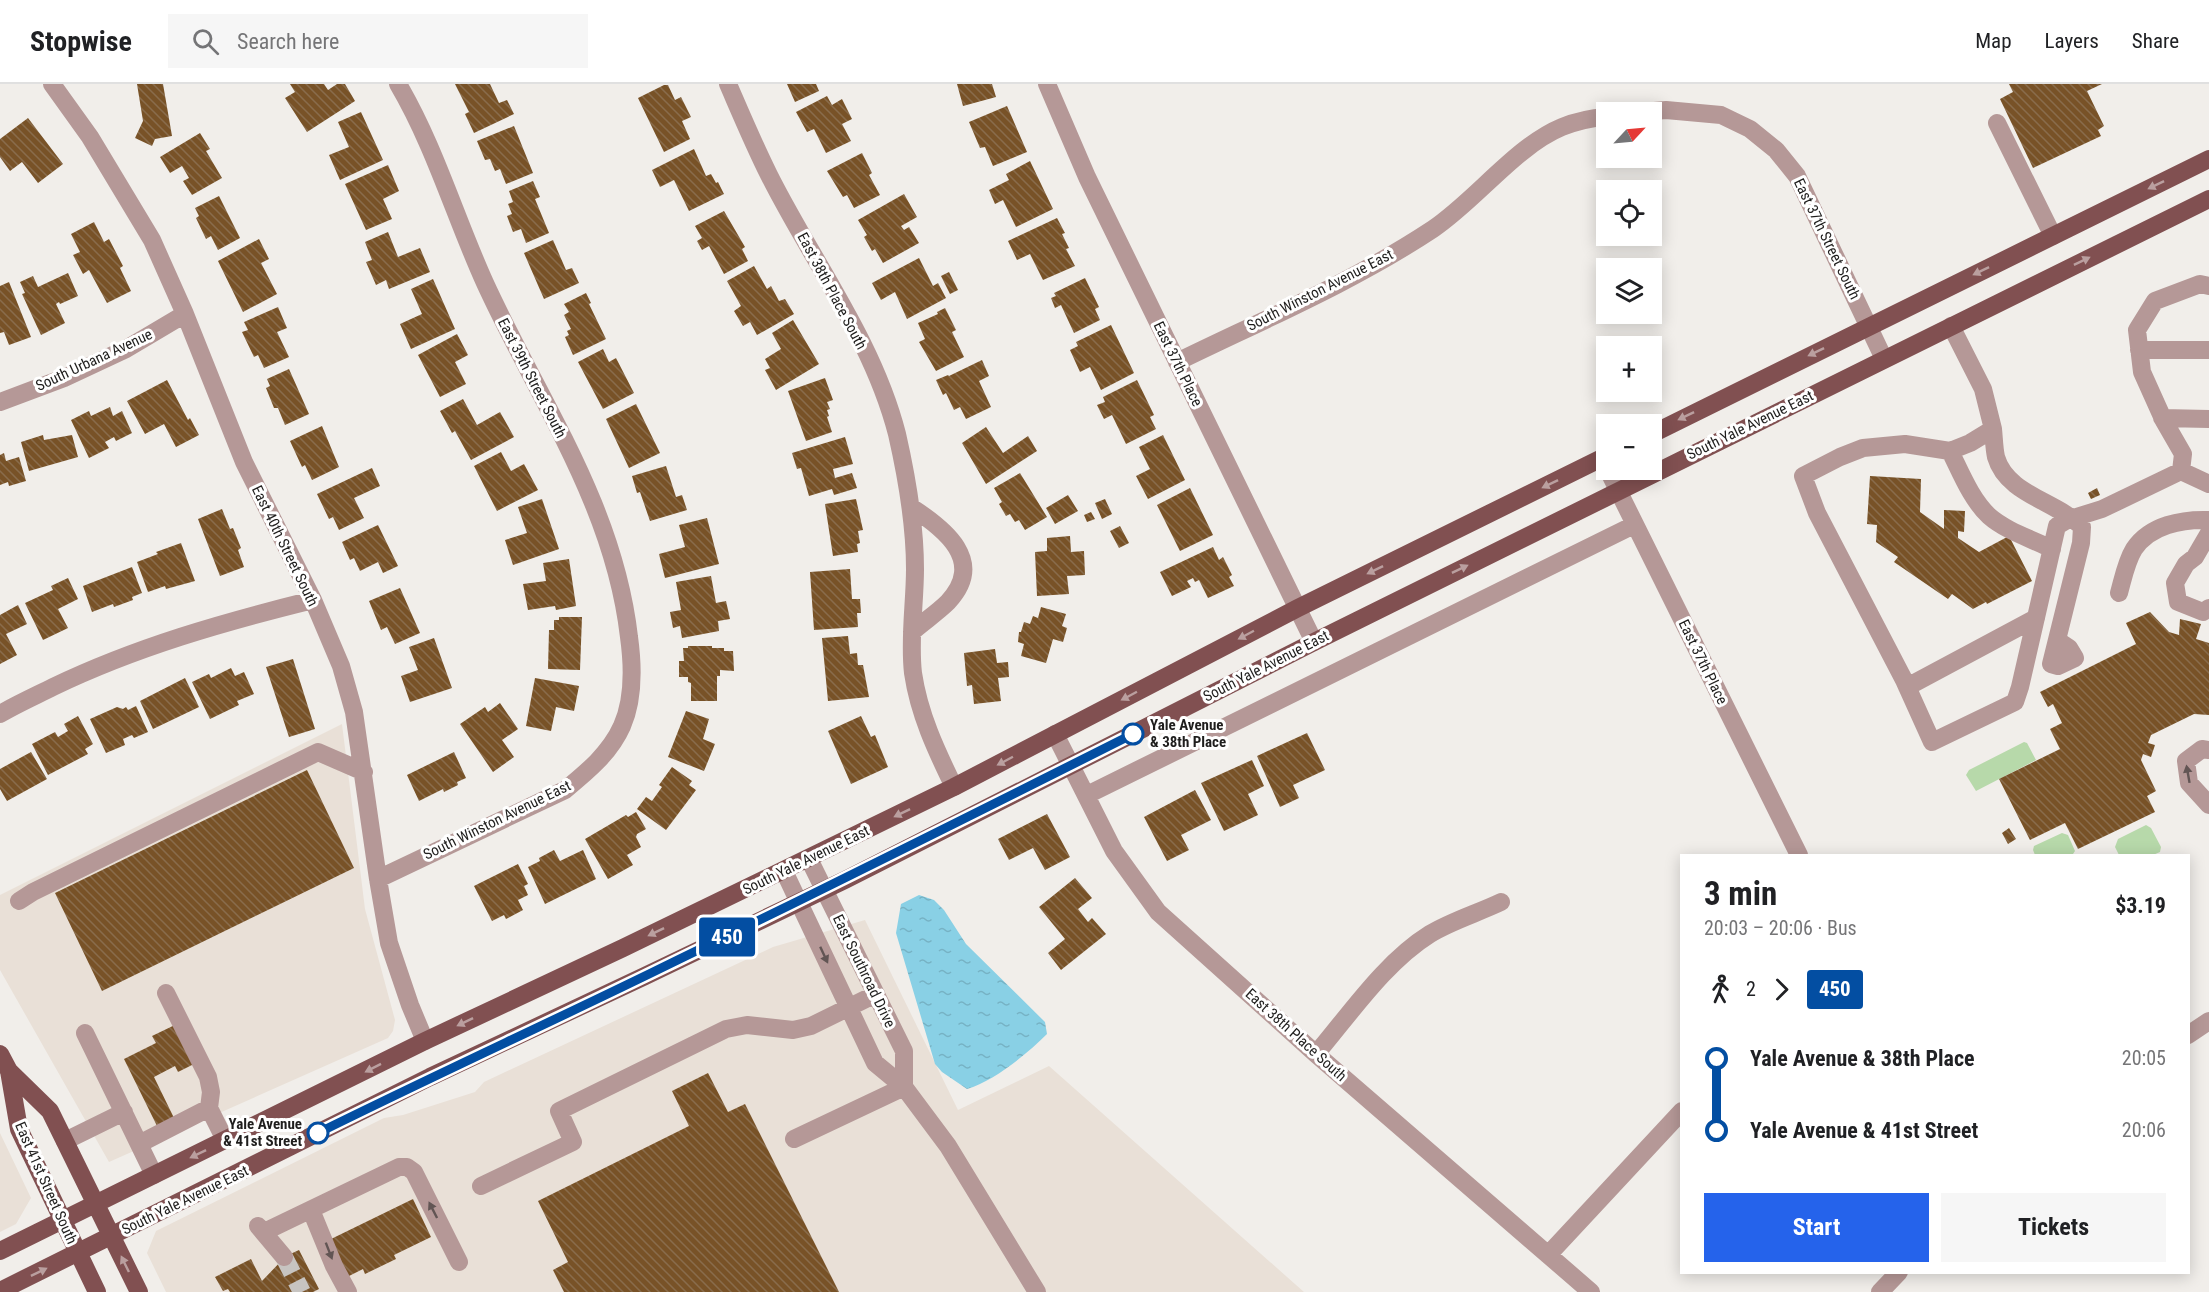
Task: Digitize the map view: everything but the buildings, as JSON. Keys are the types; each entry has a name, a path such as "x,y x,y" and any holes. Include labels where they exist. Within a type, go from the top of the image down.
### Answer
{"main road":[{"path":"1662,429 2209,159"},
{"name":"South Yale Avenue East","path":"0,1291 430,1077 824,890 1617,490 2209,199"},
{"name":"South Yale Avenue East","path":"0,1251 425,1041 954,788 1298,608 1596,468"},
{"name":"East 41st Street South","path":"0,1054 9,1071 50,1111 139,1292"},
{"name":"East 41st Street South","path":"9,1071 19,1129 97,1292"}],"street":[{"name":"East 40th Street South","path":"52,84 90,137 152,240 185,314 244,462 313,600 341,666 354,712 389,944 406,996 425,1041"},
{"name":"East 39th Street South","path":"398,84 418,121 485,282 582,476 602,521 617,567 626,608 632,682"},
{"name":"East 38th Place South","path":"728,84 768,175 860,338 883,393 896,432 912,507 915,568 913,674 926,728 954,788"},
{"name":"East 37th Place","path":"1047,84 1087,177 1314,642"},
{"name":"East 37th Street South","path":"1662,110 1721,115 1750,129 1776,150 1797,176 1884,359"},
{"name":"South Winston Avenue East","path":"1177,362 1367,269 1434,228 1542,138 1583,119 1596,118"},
{"path":"1997,123 2053,236"},
{"path":"2181,471 2182,454 2162,418 2142,372 2137,330 2155,301 2200,284 2209,286"},
{"name":"South Urbana Avenue","path":"0,402 64,378 126,349 185,314"},
{"path":"1951,326 1983,389 1994,429 1996,457 2005,474 2024,491 2073,518 2082,527 2081,543 2057,640"},
{"path":"2139,350 2209,350"},
{"path":"2162,418 2209,419"},
{"path":"1994,429 1950,452 1905,444 1863,448 1803,476 1817,513 1907,687 1932,742 2015,702 2057,526 2073,518 2102,509 2181,471"},
{"path":"1950,452 1975,500 1989,516 2002,525 2052,549"},
{"path":"2181,471 2209,484"},
{"name":"East 37th Place","path":"1613,480 1798,854"},
{"path":"912,507 935,522 952,538 961,556 964,573 959,587 948,602 912,632"},
{"path":"2119,593 2127,565 2135,548 2151,533 2172,522 2209,520"},
{"path":"1087,795 1634,525"},
{"path":"2209,533 2195,557 2186,564 2175,583 2178,602 2203,612 2209,608"},
{"path":"0,714 83,673 159,643 236,619 313,600"},
{"path":"1907,687 2036,618"},
{"name":"South Winston Avenue East","path":"378,879 565,790 590,770 618,733 622,726 632,682"},
{"name":"East 38th Place South","path":"1055,734 1114,851 1158,912 1316,1054 1591,1292"},
{"path":"2209,750 2202,749 2186,761 2189,783 2209,805"},
{"path":"19,901 33,892 318,752 364,772"},
{"name":"East Southroad Drive","path":"809,859 904,1051 904,1087"},
{"name":"East Southroad Drive","path":"784,871 875,1063 904,1087 948,1146 1037,1292"},
{"path":"1316,1054 1389,968 1410,950 1430,934 1501,902"},
{"path":"166,993 208,1077 211,1092 209,1108 225,1140"},
{"path":"481,1186 573,1142 559,1111 726,1029 747,1025 793,1030 811,1026 876,994"},
{"path":"2190,1034 2209,1021"},
{"path":"85,1033 154,1175"},
{"path":"794,1140 904,1087"},
{"path":"139,1144 209,1108"},
{"path":"65,1141 124,1112"},
{"path":"1548,1255 1680,1113"},
{"path":"285,1257 261,1229 311,1210 399,1167 408,1167 414,1172 459,1262"},
{"path":"311,1210 334,1266 348,1292"},
{"path":"1880,1292 1897,1274"}],"shaded area":[{"path":"342,724 365,909 395,1020 393,1031 388,1038 109,1162 0,970 0,895"},
{"path":"865,920 958,1110 1049,1066 1304,1292 166,1292 147,1253 156,1231 384,1118 403,1115 475,1092 484,1082 773,947"},
{"path":"0,1133 31,1198 16,1224 0,1232"}],"green space":[{"path":"2024,742 2027,743 2036,760 1976,791 1966,775 1969,770"},
{"path":"2146,825 2151,828 2161,847 2160,852 2118,854 2115,847 2118,839"},
{"path":"2062,833 2068,835 2075,851 2073,854 2035,854 2034,846"}],"water":[{"path":"919,895 934,900 944,910 966,944 1045,1022 1047,1034 1030,1050 988,1080 967,1089 942,1072 935,1064 896,933 901,904"}],"tunnel":[{"path":"284,1257 302,1292"}],"bus line":[{"name":"450","path":"318,1133 430,1077 845,880 1133,734"}],"place":[{"name":"Yale Avenue & 38th Place","path":"1133,734"},
{"name":"Yale Avenue & 41st Street","path":"318,1133"}]}
